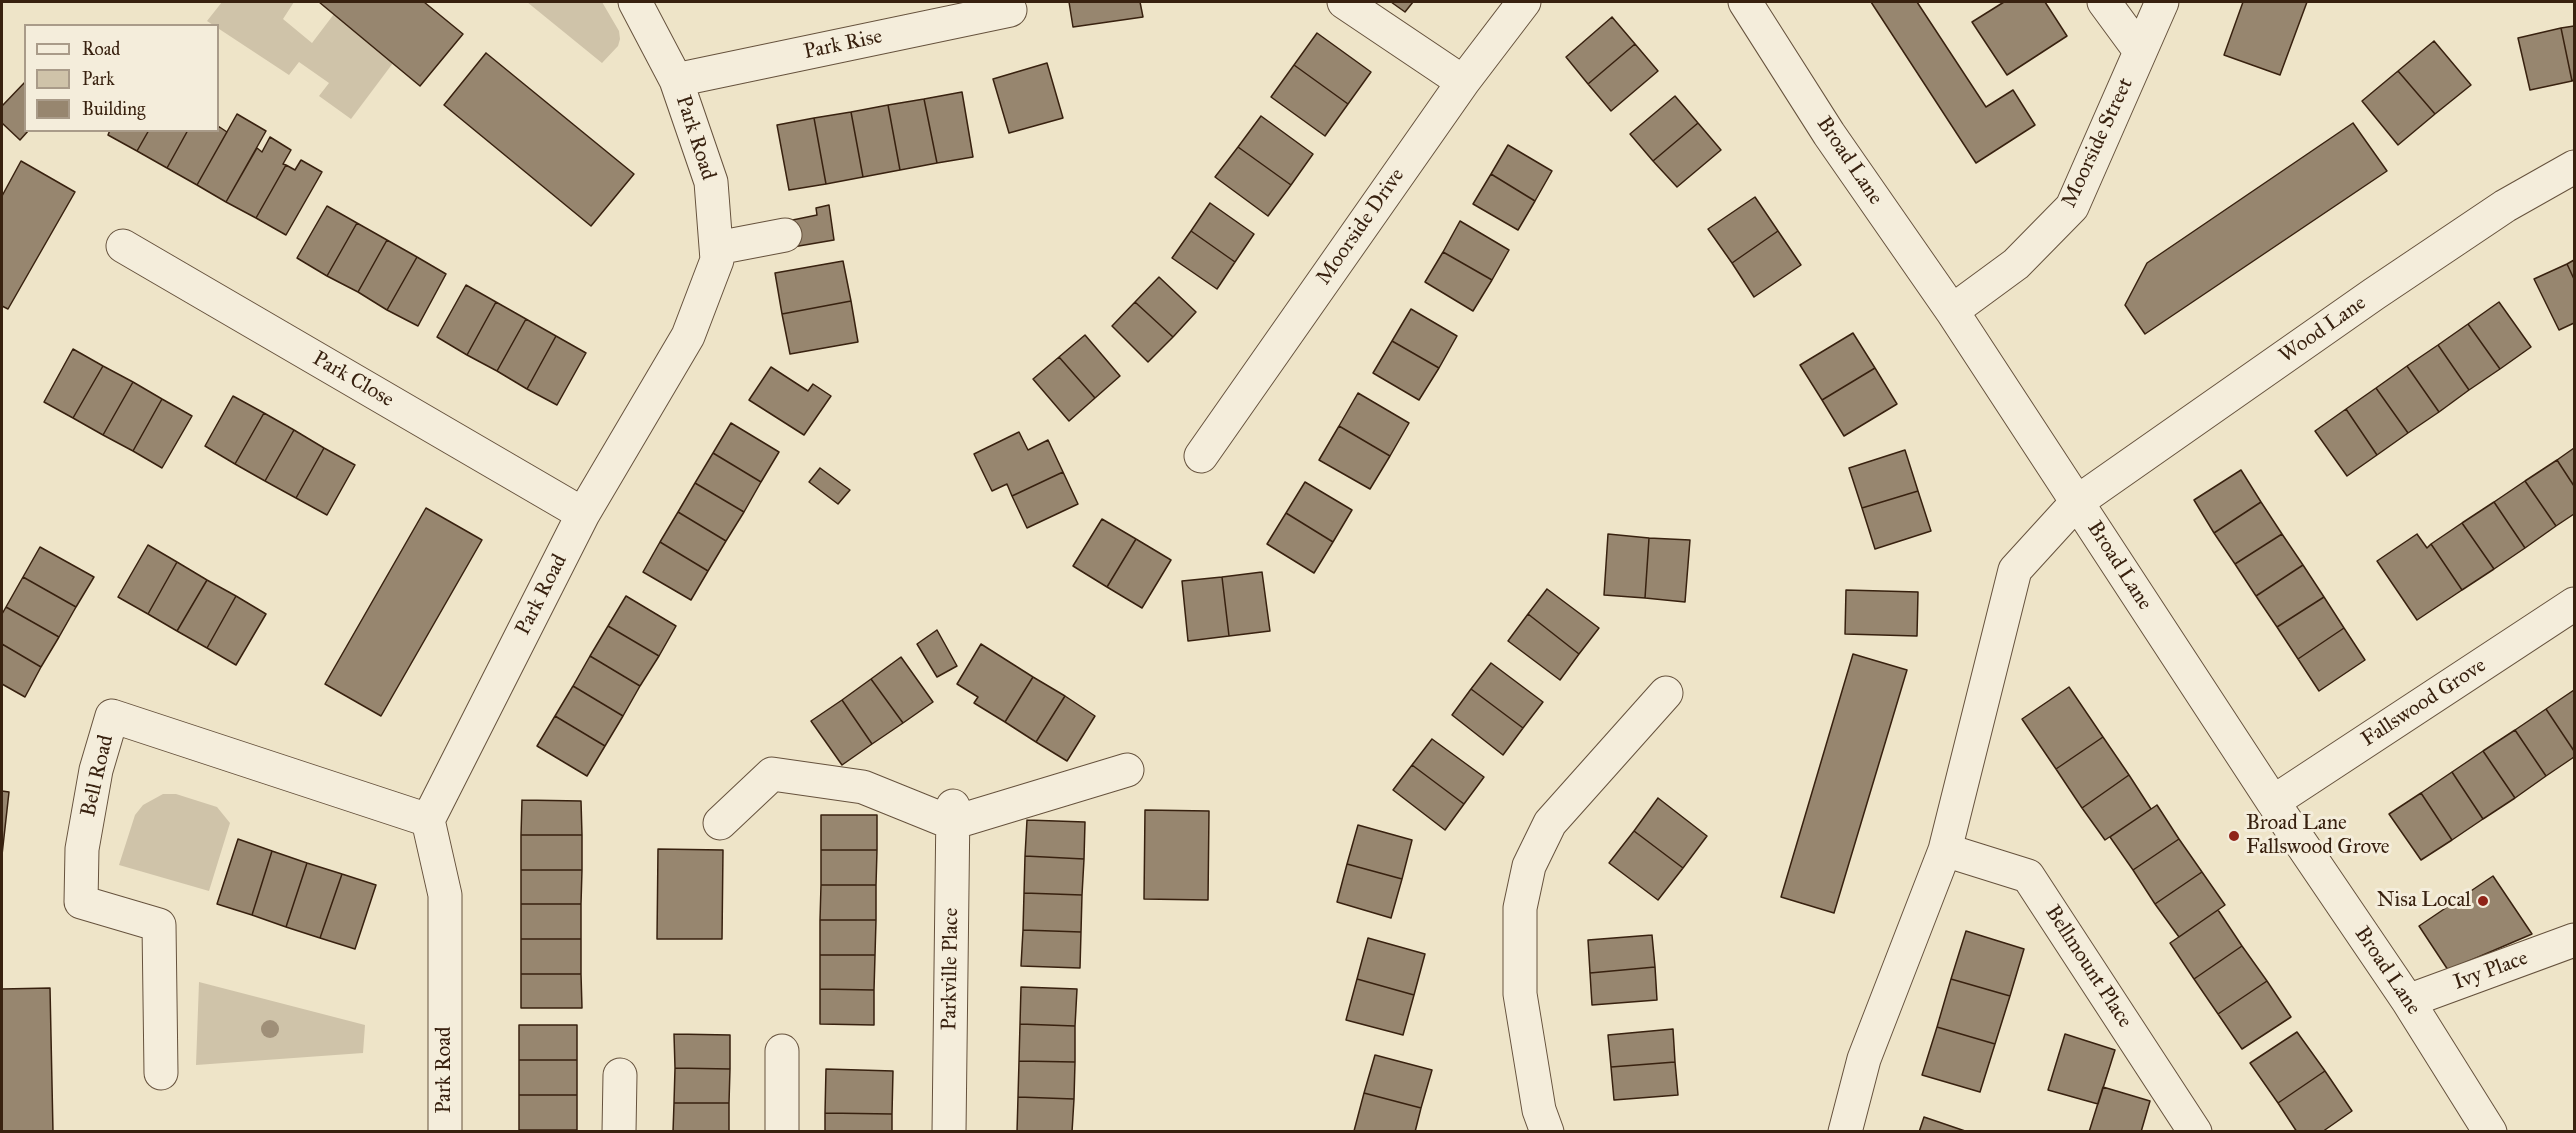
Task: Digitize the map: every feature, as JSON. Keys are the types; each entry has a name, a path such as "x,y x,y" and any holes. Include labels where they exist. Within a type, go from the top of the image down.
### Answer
{"street":[{"name":"Park Road","path":"445,1131 444,895 428,820 583,514 688,336 717,260 711,182 676,80 635,2"},
{"path":"1344,2 1463,82"},
{"name":"Moorside Drive","path":"1202,456 1463,82 1524,2"},
{"name":"Broad Lane","path":"1745,2 1829,134 1952,311 2273,802 2408,1001 2490,1131"},
{"path":"2104,2 2140,51"},
{"name":"Moorside Street","path":"1952,311 2016,264 2072,207 2162,2"},
{"name":"Park Rise","path":"676,80 1010,10"},
{"name":"Wood Lane","path":"2077,502 2392,282 2505,206 2574,167"},
{"path":"717,248 784,234"},
{"name":"Park Close","path":"123,246 583,514"},
{"path":"1845,1131 1864,1059 1945,850 2015,570 2077,502"},
{"name":"Fallswood Grove","path":"2273,802 2574,604"},
{"path":"1547,1131 1539,1110 1520,994 1520,908 1529,866 1550,823 1666,693"},
{"name":"Bell Road","path":"161,1074 159,925 81,902 82,849 96,770 112,716 428,820"},
{"path":"720,823 772,774 864,787 952,814 1127,770"},
{"name":"Parkville Place","path":"949,1131 952,814"},
{"name":"Bellmount Place","path":"1945,850 2028,876 2195,1131"},
{"name":"Ivy Place","path":"2408,1001 2574,940"},
{"path":"782,1051 782,1131"},
{"path":"618,1131 620,1075"}],"green space":[{"path":"222,2 294,2 283,19 312,43 334,14 393,63 351,119 319,96 329,83 299,62 289,75 219,29 219,24 212,24 207,21"},
{"path":"527,2 602,2 619,31 618,46 602,63"},
{"path":"163,794 176,794 217,807 230,823 209,891 119,865 135,815 143,805"},
{"path":"199,982 365,1025 363,1053 196,1065"}],"building":[{"path":"319,2 424,2 463,34 420,86"},
{"path":"1069,2 1140,2 1143,17 1073,27"},
{"path":"1391,2 1413,2 1405,12"},
{"path":"1871,2 1917,2 1986,107 2013,90 2035,125 1976,163"},
{"path":"2004,2 2045,2 2067,36 2007,75 1972,22"},
{"path":"2243,2 2307,2 2280,75 2224,55"},
{"path":"1612,17 1635,44 1588,84 1566,57"},
{"path":"2574,26 2574,80 2572,81 2561,28"},
{"path":"2561,28 2572,81 2530,90 2518,38"},
{"path":"1317,33 1371,72 1348,104 1294,65"},
{"path":"2434,41 2471,85 2435,114 2398,71"},
{"path":"1635,44 1658,71 1611,111 1588,84"},
{"path":"486,53 634,174 591,226 444,105"},
{"path":"1047,63 1063,118 1009,133 993,79"},
{"path":"1294,65 1348,104 1325,136 1271,97"},
{"path":"2398,71 2435,114 2398,145 2362,101"},
{"path":"24,83 24,132 27,132 20,140 2,123 2,106"},
{"path":"962,92 973,157 937,163 924,99"},
{"path":"1675,96 1698,123 1653,161 1630,134"},
{"path":"924,99 937,163 900,170 888,105"},
{"path":"888,105 900,170 863,177 851,112"},
{"path":"851,112 863,177 826,184 814,118"},
{"path":"237,114 266,131 226,202 197,185"},
{"path":"1261,116 1313,154 1291,185 1238,147"},
{"path":"814,118 826,184 789,190 777,125"},
{"path":"1698,123 1721,150 1677,187 1653,161"},
{"path":"2353,123 2387,171 2145,334 2125,305 2147,263"},
{"path":"219,127 227,132 197,185 167,168 187,132 219,132"},
{"path":"109,132 148,132 137,151 108,135"},
{"path":"148,132 187,132 167,168 137,151"},
{"path":"270,137 291,150 283,164 286,165 256,218 226,202 257,148 262,152"},
{"path":"1508,145 1552,171 1535,201 1491,174"},
{"path":"1238,147 1291,185 1268,216 1215,177"},
{"path":"301,160 322,172 286,235 256,218 286,165 295,170"},
{"path":"21,161 75,192 8,309 2,306 2,196"},
{"path":"1491,174 1535,201 1518,230 1473,204"},
{"path":"1755,197 1778,231 1732,263 1708,229"},
{"path":"1210,203 1254,234 1235,262 1191,231"},
{"path":"829,205 834,240 787,248 783,222 817,215 816,208"},
{"path":"327,206 357,223 327,276 297,258"},
{"path":"1460,221 1509,250 1492,280 1443,252"},
{"path":"357,223 387,240 358,292 327,276"},
{"path":"1191,231 1235,262 1217,289 1172,258"},
{"path":"1778,231 1801,265 1754,297 1732,263"},
{"path":"387,240 417,257 387,310 358,292"},
{"path":"1443,252 1492,280 1473,311 1425,282"},
{"path":"417,257 446,274 418,326 387,310"},
{"path":"2574,260 2574,279 2567,264"},
{"path":"843,261 851,301 782,314 775,273"},
{"path":"2567,264 2574,279 2574,323 2559,330 2534,279"},
{"path":"1159,277 1196,312 1173,337 1135,302"},
{"path":"466,285 496,302 467,355 437,337"},
{"path":"851,301 858,342 790,354 782,314"},
{"path":"496,302 526,319 497,371 467,355"},
{"path":"1135,302 1173,337 1148,362 1112,326"},
{"path":"2499,302 2531,347 2500,369 2468,324"},
{"path":"1411,309 1457,336 1439,368 1392,341"},
{"path":"526,319 556,336 527,389 497,371"},
{"path":"2468,324 2500,369 2469,390 2438,345"},
{"path":"1853,333 1875,368 1822,400 1800,365"},
{"path":"1085,335 1120,376 1095,398 1059,357"},
{"path":"556,336 586,353 557,405 527,389"},
{"path":"1392,341 1439,368 1419,400 1373,373"},
{"path":"2438,345 2469,390 2439,412 2407,366"},
{"path":"73,349 103,366 73,418 44,402"},
{"path":"1059,357 1095,398 1069,421 1033,379"},
{"path":"103,366 133,382 103,435 73,418"},
{"path":"2407,366 2439,412 2408,433 2376,388"},
{"path":"771,367 808,391 813,384 831,396 804,435 749,400"},
{"path":"1875,368 1897,404 1844,436 1822,400"},
{"path":"133,382 162,399 133,451 103,435"},
{"path":"2376,388 2408,433 2377,455 2346,409"},
{"path":"1358,393 1409,423 1390,456 1339,426"},
{"path":"233,396 264,413 235,464 205,446"},
{"path":"162,399 192,416 162,468 133,451"},
{"path":"2346,409 2377,455 2347,476 2315,431"},
{"path":"264,413 294,430 265,481 235,464"},
{"path":"731,423 779,452 761,482 713,453"},
{"path":"1339,426 1390,456 1370,489 1319,460"},
{"path":"294,430 324,448 296,498 265,481"},
{"path":"1019,432 1028,450 1048,440 1063,472 1012,496 1007,484 992,491 974,454"},
{"path":"324,448 355,465 327,515 296,498"},
{"path":"2574,448 2574,486 2557,460"},
{"path":"1905,450 1918,491 1862,508 1849,468"},
{"path":"713,453 761,482 744,512 695,483"},
{"path":"2557,460 2574,486 2574,514 2556,526 2525,481"},
{"path":"820,468 850,490 838,504 809,482"},
{"path":"2241,470 2261,502 2214,533 2194,500"},
{"path":"1063,472 1078,504 1027,528 1012,496"},
{"path":"2525,481 2556,526 2525,548 2494,502"},
{"path":"1305,482 1352,510 1333,542 1286,513"},
{"path":"695,483 744,512 726,541 678,512"},
{"path":"1918,491 1931,531 1875,549 1862,508"},
{"path":"2261,502 2282,534 2235,564 2214,533"},
{"path":"2494,502 2525,548 2494,569 2462,523"},
{"path":"426,508 482,540 381,716 325,684"},
{"path":"678,512 726,541 708,571 660,542"},
{"path":"1286,513 1333,542 1314,573 1267,544"},
{"path":"1102,519 1136,539 1107,587 1073,566"},
{"path":"2462,523 2494,569 2462,590 2431,544"},
{"path":"1608,534 1649,538 1645,598 1604,595"},
{"path":"2282,534 2303,565 2256,596 2235,564"},
{"path":"2417,534 2427,548 2431,544 2462,590 2417,620 2377,561"},
{"path":"1649,538 1690,540 1685,602 1645,598"},
{"path":"1136,539 1171,560 1142,608 1107,587"},
{"path":"660,542 708,571 691,600 643,572"},
{"path":"148,545 177,562 148,614 118,597"},
{"path":"40,547 94,577 76,607 23,577"},
{"path":"177,562 207,580 177,631 148,614"},
{"path":"2303,565 2324,597 2277,627 2256,596"},
{"path":"1262,572 1270,631 1229,636 1222,577"},
{"path":"23,577 76,607 59,637 6,607"},
{"path":"1222,577 1229,636 1188,641 1182,581"},
{"path":"207,580 236,596 207,648 177,631"},
{"path":"1547,589 1599,628 1579,654 1528,614"},
{"path":"1846,590 1918,592 1917,636 1845,634"},
{"path":"236,596 266,614 236,665 207,648"},
{"path":"626,596 676,626 659,656 608,626"},
{"path":"2324,597 2344,628 2298,659 2277,627"},
{"path":"6,607 59,637 41,667 2,644 2,614"},
{"path":"1528,614 1579,654 1560,680 1508,641"},
{"path":"608,626 659,656 640,686 590,656"},
{"path":"2344,628 2365,660 2319,691 2298,659"},
{"path":"937,630 957,666 937,677 917,644"},
{"path":"2,644 41,667 25,697 2,684"},
{"path":"981,644 1033,677 1005,722 974,703 978,697 957,684"},
{"path":"1853,654 1907,670 1834,913 1781,897"},
{"path":"590,656 640,686 623,716 573,686"},
{"path":"901,657 933,702 903,723 871,679"},
{"path":"1491,663 1543,702 1523,728 1471,689"},
{"path":"1033,677 1065,696 1036,742 1005,722"},
{"path":"871,679 903,723 872,744 842,700"},
{"path":"573,686 623,716 605,746 555,716"},
{"path":"2069,687 2103,737 2056,769 2022,719"},
{"path":"1471,689 1523,728 1503,755 1452,715"},
{"path":"2574,690 2574,751 2546,709"},
{"path":"1065,696 1095,716 1067,761 1036,742"},
{"path":"842,700 872,744 842,765 811,721"},
{"path":"2546,709 2574,751 2574,757 2546,776 2515,730"},
{"path":"555,716 605,746 587,776 537,746"},
{"path":"2515,730 2546,776 2515,798 2483,751"},
{"path":"2103,737 2129,775 2082,808 2056,769"},
{"path":"1432,739 1484,777 1464,804 1412,765"},
{"path":"2483,751 2515,798 2483,819 2452,772"},
{"path":"1412,765 1464,804 1445,830 1393,790"},
{"path":"2452,772 2483,819 2452,840 2421,793"},
{"path":"2129,775 2151,809 2105,840 2082,808"},
{"path":"2,791 9,792 2,855"},
{"path":"2421,793 2452,840 2421,860 2389,814"},
{"path":"1658,798 1707,836 1683,868 1634,831"},
{"path":"522,800 581,801 582,835 521,835"},
{"path":"2157,805 2179,839 2133,870 2110,837"},
{"path":"1145,810 1209,811 1208,900 1144,899"},
{"path":"821,815 877,815 877,850 821,850"},
{"path":"1027,820 1085,822 1084,859 1025,856"},
{"path":"1358,825 1412,840 1402,879 1347,864"},
{"path":"1634,831 1683,868 1658,900 1609,863"},
{"path":"521,835 582,835 582,870 521,870"},
{"path":"238,839 272,851 252,915 217,904"},
{"path":"2179,839 2202,872 2155,904 2133,870"},
{"path":"658,849 723,850 722,939 657,939"},
{"path":"821,850 877,850 876,885 821,885"},
{"path":"272,851 307,863 286,927 252,915"},
{"path":"1025,856 1084,859 1082,895 1024,893"},
{"path":"307,863 342,874 320,938 286,927"},
{"path":"1347,864 1402,879 1391,918 1337,902"},
{"path":"521,870 582,870 581,904 521,904"},
{"path":"2202,872 2225,905 2179,937 2155,904"},
{"path":"342,874 376,885 355,949 320,938"},
{"name":"Nisa Local","path":"2493,876 2532,934 2448,970 2419,926"},
{"path":"821,885 876,885 876,920 820,920"},
{"path":"1024,893 1082,895 1081,932 1023,930"},
{"path":"521,904 581,904 581,939 521,939"},
{"path":"2218,910 2242,946 2194,979 2170,943"},
{"path":"820,920 876,920 875,955 820,955"},
{"path":"1023,930 1081,932 1080,968 1021,966"},
{"path":"1966,931 2024,949 2010,996 1951,979"},
{"path":"1652,935 1655,967 1590,973 1588,940"},
{"path":"1368,938 1425,954 1414,995 1357,979"},
{"path":"521,939 581,939 581,974 521,974"},
{"path":"2242,946 2267,981 2218,1014 2194,979"},
{"path":"820,955 875,955 874,990 820,989"},
{"path":"1655,967 1657,1000 1592,1005 1590,973"},
{"path":"521,974 581,974 582,1008 521,1008"},
{"path":"1357,979 1414,995 1403,1035 1346,1020"},
{"path":"1951,979 2010,996 1995,1044 1937,1027"},
{"path":"2267,981 2291,1017 2242,1049 2218,1014"},
{"path":"1021,987 1077,989 1075,1026 1020,1024"},
{"path":"50,988 53,1132 2,1132 2,989"},
{"path":"820,989 874,990 874,1025 820,1024"},
{"path":"1020,1024 1075,1026 1075,1062 1019,1061"},
{"path":"519,1025 577,1025 577,1060 519,1060"},
{"path":"1937,1027 1995,1044 1980,1092 1922,1075"},
{"path":"1673,1029 1675,1062 1611,1067 1608,1035"},
{"path":"2297,1032 2325,1071 2278,1103 2250,1063"},
{"path":"674,1034 730,1035 730,1069 675,1068"},
{"path":"2065,1034 2115,1050 2098,1104 2048,1090"},
{"path":"1375,1055 1432,1070 1421,1108 1364,1093"},
{"path":"519,1060 577,1060 577,1095 519,1095"},
{"path":"1019,1061 1075,1062 1074,1099 1018,1097"},
{"path":"1675,1062 1678,1095 1614,1100 1611,1067"},
{"path":"675,1068 730,1069 729,1103 674,1103"},
{"path":"826,1069 893,1071 892,1114 825,1113"},
{"path":"2325,1071 2352,1111 2322,1132 2297,1132 2278,1103"},
{"path":"2103,1087 2150,1101 2141,1132 2089,1132"},
{"path":"1364,1093 1421,1108 1415,1132 1354,1131"},
{"path":"519,1095 577,1095 577,1130 519,1130"},
{"path":"1018,1097 1074,1099 1072,1132 1017,1132"},
{"path":"674,1103 729,1103 729,1132 673,1132"},
{"path":"825,1113 892,1114 892,1132 825,1132"},
{"path":"1924,1117 1968,1132 1919,1132"},
{"path":"519,1130 577,1130 577,1132 519,1132"}],"place":[{"name":"Broad Lane Fallswood Grove","path":"2234,836"},
{"name":"Nisa Local","path":"2483,901"}]}
